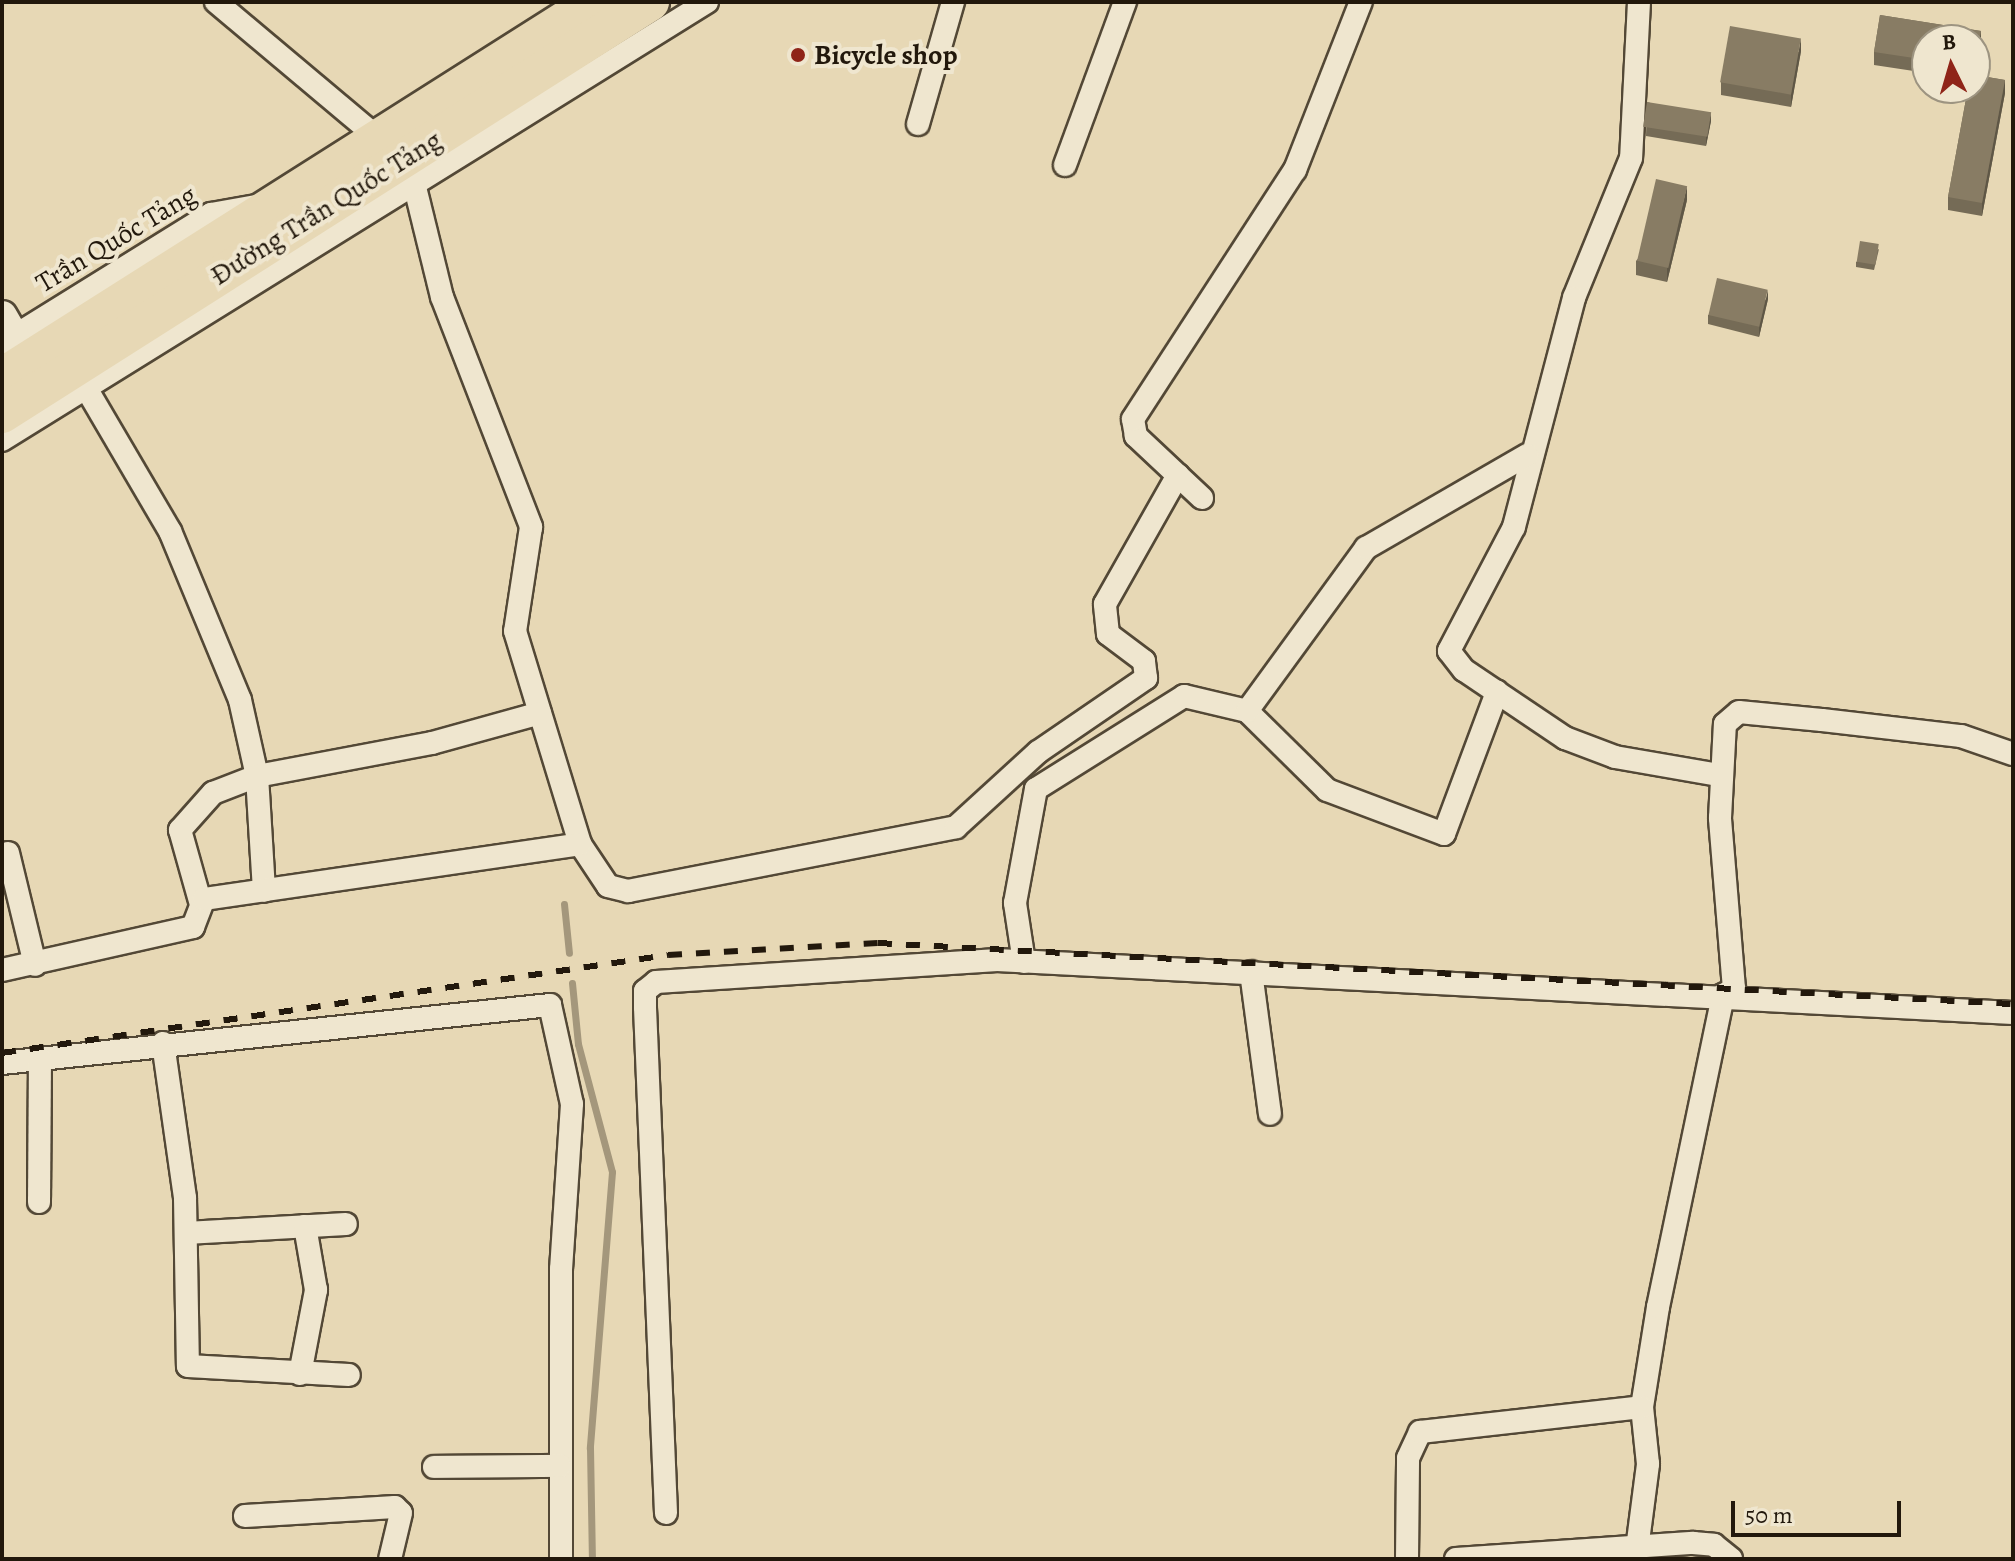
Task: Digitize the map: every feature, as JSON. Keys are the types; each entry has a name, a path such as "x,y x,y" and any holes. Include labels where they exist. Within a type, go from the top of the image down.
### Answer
{"highway":[{"name":"Đường Trần Quốc Tảng","path":"2,377 268,204 594,2"},
{"name":"Đường Trần Quốc Tảng","path":"2,414 650,2"}],"street":[{"path":"216,2 377,137"},
{"path":"2,440 707,2"},
{"path":"918,124 953,2"},
{"path":"1065,165 1125,2"},
{"path":"1202,498 1136,436 1133,419 1295,170 1361,2"},
{"path":"1639,2 1631,158 1574,298 1527,455 1509,541 1449,651 1497,692 1590,748 1719,775"},
{"path":"414,183 442,297 531,527 514,619 540,713 570,847 598,877 628,891 956,827 1038,752 1146,678 1144,661 1108,634 1105,604 1178,475"},
{"name":"Trần Quốc Tảng","path":"6,332 211,214 268,204"},
{"path":"86,388 170,531 240,700 257,776 264,891"},
{"path":"1247,711 1366,548 1527,455"},
{"path":"1024,962 1015,903 1036,789 1184,696 1247,711 1327,790 1444,834 1497,692"},
{"path":"1723,995 1734,989 1719,775 1725,724 1739,712 1961,736 2013,754"},
{"path":"2,970 193,927 200,901 180,830 213,793 257,776 432,743 540,713"},
{"path":"200,901 570,847"},
{"path":"8,853 35,965"},
{"path":"666,1513 645,991 673,977 997,960 1723,995 2013,1013"},
{"path":"1251,972 1270,1114"},
{"path":"1637,1549 1648,1464 1642,1407 1723,995"},
{"path":"2,1063 163,1043 553,1008 572,1104 561,1269 561,1559"},
{"path":"163,1043 186,1233 188,1366 349,1375"},
{"path":"39,1202 40,1058"},
{"path":"186,1233 346,1224"},
{"path":"300,1374 316,1290 305,1226"},
{"path":"1407,1559 1408,1458 1420,1432 1642,1407"},
{"path":"434,1467 560,1466"},
{"path":"245,1516 395,1507 401,1513 390,1559"},
{"path":"1456,1559 1714,1545 1731,1559"}],"building":[{"path":"1880,15 1937,24 1911,24 1911,58 1874,52"},
{"path":"1730,26 1801,39 1791,95 1720,82"},
{"path":"1991,78 2005,80 1982,203 1948,197 1965,104 1991,104"},
{"path":"1647,102 1711,112 1707,137 1643,127"},
{"path":"1656,179 1687,186 1668,268 1637,261"},
{"path":"1860,241 1879,244 1875,265 1857,262"},
{"path":"1717,278 1768,290 1759,327 1708,315"}],"waterway":[{"path":"564,904 569,953"},
{"path":"572,983 578,1044 612,1172 590,1448 592,1559"}],"railway":[{"path":"2,1053 668,955 878,943 2013,1004"}],"place":[{"name":"Bicycle shop","path":"798,55"}]}
